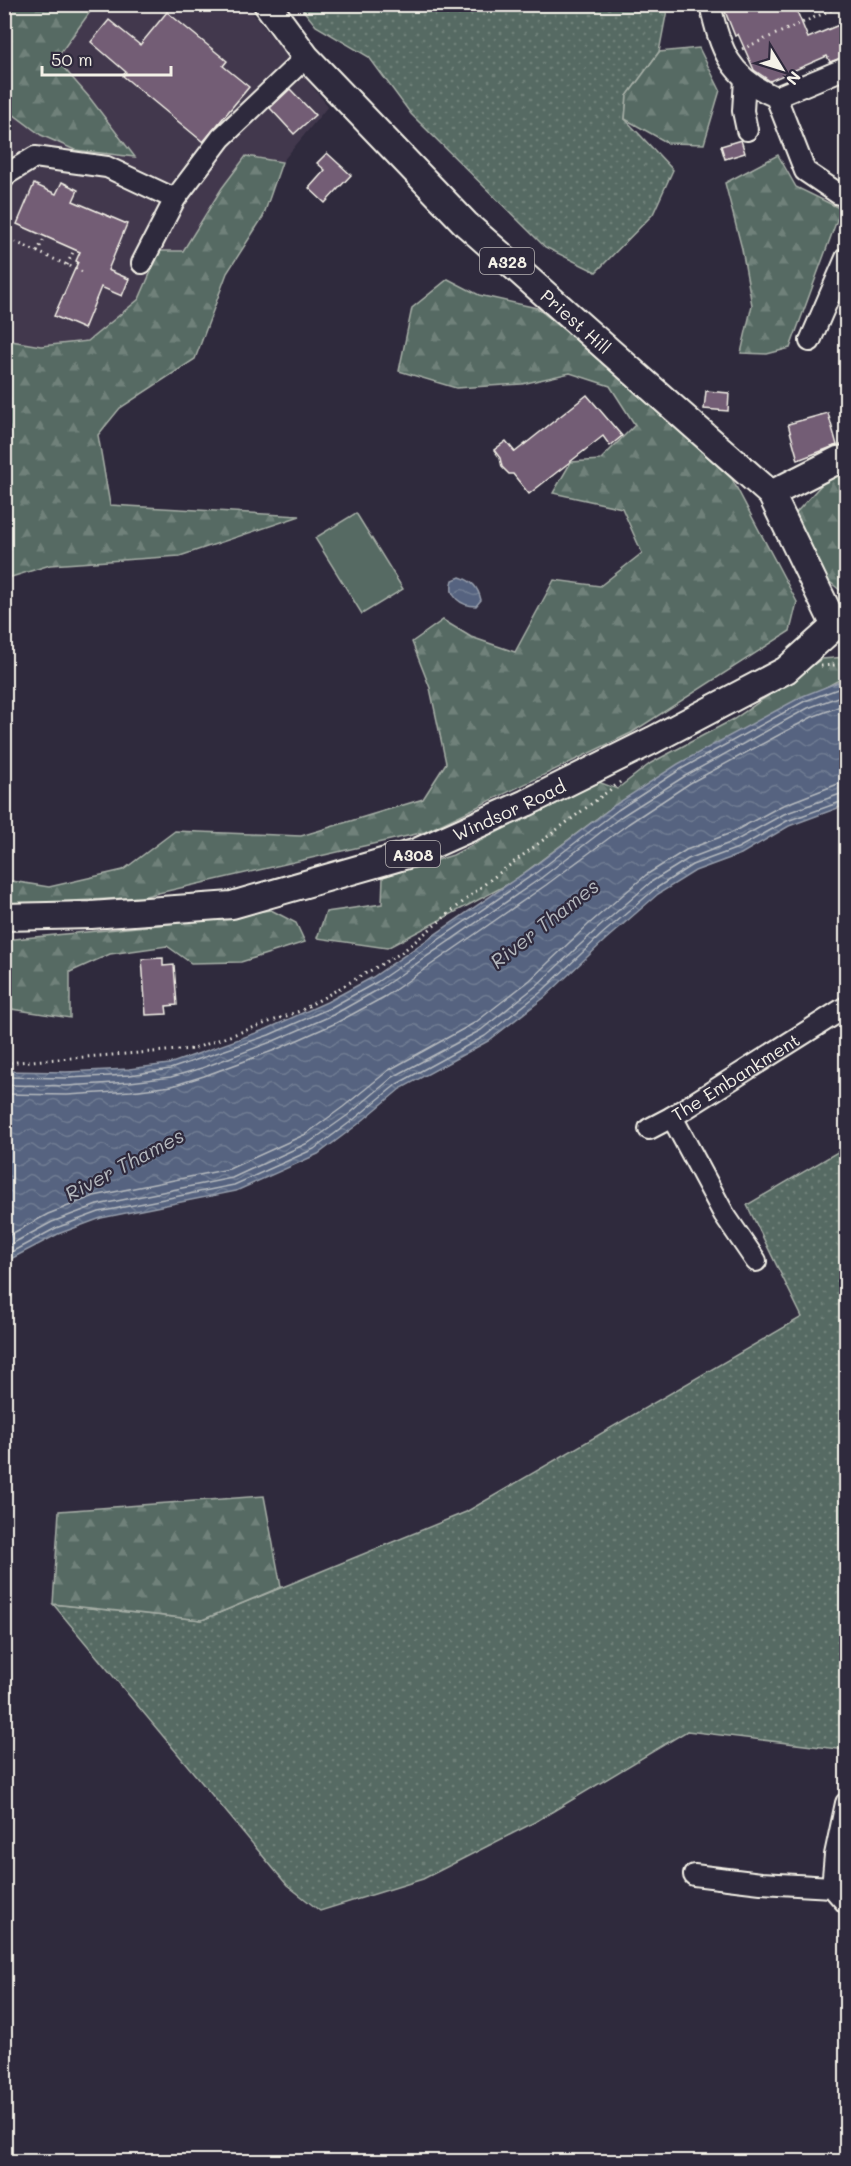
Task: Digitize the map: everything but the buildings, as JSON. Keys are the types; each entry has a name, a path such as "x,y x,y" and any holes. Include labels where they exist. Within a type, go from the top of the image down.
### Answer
{"main road":[{"name":"Priest Hill","path":"267,4 306,57 466,224 771,494 841,627"},
{"path":"771,494 838,460 846,459"},
{"name":"Windsor Road","path":"4,917 91,915 232,905 414,853 526,803 786,670 841,627"}],"street":[{"path":"710,4 718,41 745,79 759,90 776,97 846,68"},
{"path":"142,263 176,200 221,138 306,57"},
{"path":"745,79 743,111 747,130"},
{"path":"776,97 805,171 839,194 846,194"},
{"path":"4,178 35,157 107,167 176,200"},
{"path":"810,341 846,258"},
{"name":"The Embankment","path":"756,1261 724,1214 672,1117 846,1007"},
{"path":"649,1129 672,1117"},
{"path":"832,1887 835,1855 846,1803"},
{"path":"694,1875 769,1884 832,1887 846,1903"}],"path":[{"path":"727,56 845,4"},
{"path":"4,237 83,272"},
{"path":"37,252 45,237"},
{"path":"67,265 74,250"},
{"path":"812,667 846,664"},
{"path":"4,1063 193,1049 300,1011 401,953 486,883 627,777"}],"shaded area":[{"path":"4,5 246,5 328,106 282,162 246,156 222,188 183,251 160,251 139,299 88,341 41,346 5,340"}],"green space":[{"path":"4,5 95,5 56,59 89,97 135,157 75,150 41,135 5,108"},
{"path":"299,5 666,5 659,52 627,96 625,119 673,170 653,214 596,272 545,247 411,114 369,57 316,26"},
{"path":"699,48 720,90 704,144 668,143 625,119 627,96 659,52"},
{"path":"778,155 796,187 841,209 790,348 767,354 741,353 752,305 742,249 725,183"},
{"path":"246,156 282,162 263,217 227,273 195,359 120,408 98,435 110,505 300,516 180,556 50,565 5,579 5,340 41,346 88,341 139,299 160,251 183,251 222,188"},
{"path":"448,279 479,295 537,308 593,353 732,479 797,602 790,631 631,733 425,832 141,897 5,905 5,880 49,887 123,870 175,831 301,836 423,799 446,763 430,688 412,642 443,620 471,637 515,652 554,580 600,586 642,553 622,508 553,493 571,462 600,460 635,425 610,386 570,373 522,384 456,388 399,371 412,308"},
{"path":"846,472 846,595 820,574 794,515 831,474"},
{"path":"356,513 403,589 362,614 315,538"},
{"path":"846,657 846,676 615,805 512,882 387,948 317,938 326,912 382,904 383,877 453,855 596,781 617,789 651,763 734,719 822,659"},
{"path":"271,910 296,923 305,942 241,962 191,963 167,946 110,954 70,972 70,1018 5,1008 4,940 168,924"},
{"path":"846,1147 846,1750 687,1731 535,1822 423,1879 320,1911 287,1885 53,1604 202,1620 466,1512 802,1317 747,1205"},
{"path":"264,1496 281,1587 202,1620 53,1604 59,1511"}],"water":[{"path":"460,577 468,580 478,591 481,600 476,606 461,602 454,595 453,580"},
{"name":"River Thames","path":"846,679 846,805 789,826 741,854 695,871 658,894 545,997 488,1041 400,1089 318,1154 236,1191 101,1218 58,1234 5,1262 5,1071 66,1072 129,1069 169,1064 267,1029 327,1002 373,977 533,867 615,805 678,764 803,696"}]}
